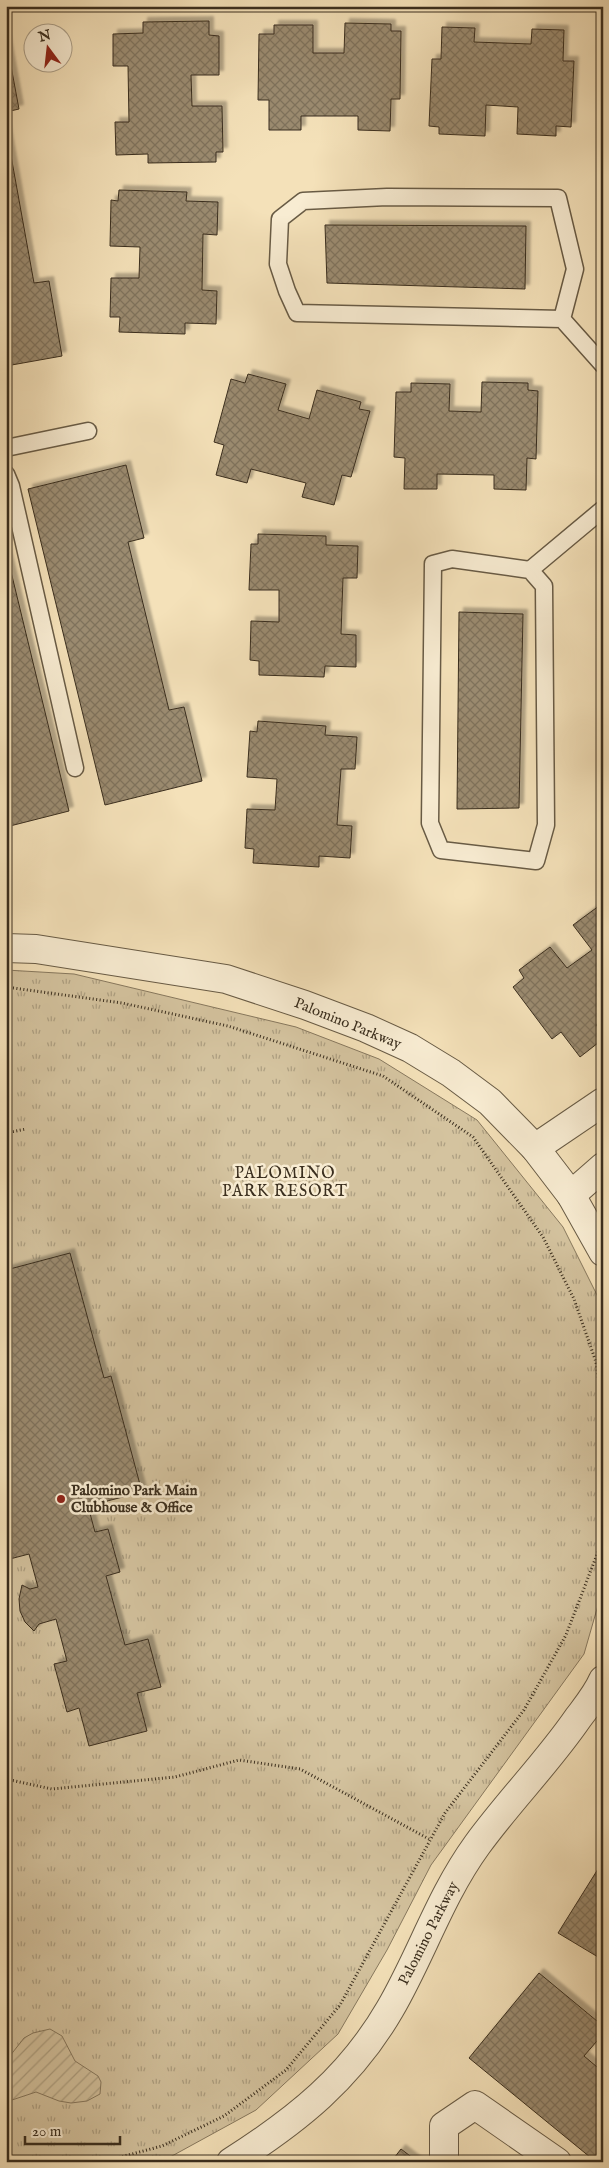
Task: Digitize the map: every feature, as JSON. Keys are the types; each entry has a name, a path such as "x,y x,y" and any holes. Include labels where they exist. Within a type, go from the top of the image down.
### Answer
{"street":[{"name":"Palomino Parkway","path":"6,948 36,949 226,979 305,1005 366,1028 410,1048 451,1073 490,1102 535,1148 572,1195 603,1252"},
{"path":"535,1148 603,1102"},
{"path":"572,1195 603,1167"},
{"name":"Palomino Parkway","path":"247,2157 314,2103 368,2044 391,2008 456,1877 482,1839 537,1774 570,1731 603,1680"},
{"path":"444,2162 444,2126 476,2105 557,2162"}],"lane":[{"path":"562,320 575,269 558,198 388,197 303,201 280,219 278,264 297,313 562,320 603,365"},
{"path":"6,448 88,431"},
{"path":"6,474 11,486 75,768"},
{"path":"530,570 544,586 546,825 536,861 441,850 430,822 433,564 452,559 530,570 603,509"}],"path":[{"path":"6,987 122,1003 237,1029 383,1076 473,1137 543,1237 574,1299 596,1362 603,1412"},
{"path":"6,1133 26,1129"},
{"path":"102,2162 162,2146 224,2116 286,2070 340,2005 445,1812 524,1710 566,1635 603,1539"},
{"path":"6,1779 52,1789 175,1776 238,1760 300,1769 429,1839"}],"green space":[{"path":"6,970 74,974 296,1027 379,1059 477,1120 563,1227 600,1301 603,1315 603,1588 584,1654 431,1865 387,1950 338,2034 256,2110 161,2162 6,2162"},
{"path":"50,2029 62,2036 75,2061 98,2076 101,2082 100,2094 87,2101 71,2103 59,2101 36,2092 6,2102 6,2061 24,2038 33,2033"}],"building":[{"path":"209,21 209,35 219,36 219,75 191,75 192,106 222,106 223,152 216,152 216,162 148,163 148,154 116,155 115,122 129,122 128,66 113,66 113,34 143,33 143,22"},
{"path":"345,23 391,24 391,31 401,31 400,99 391,99 390,131 358,130 358,116 301,116 301,130 269,130 269,100 258,100 259,34 274,34 274,25 313,25 313,53 344,53"},
{"path":"442,27 475,28 474,42 531,44 532,29 564,30 563,61 574,61 571,127 556,126 556,136 517,134 518,107 486,105 485,136 439,134 439,127 429,126 432,59 441,59"},
{"path":"6,39 19,109 6,112"},
{"path":"6,128 34,283 49,281 62,356 6,366"},
{"path":"119,190 187,192 186,201 218,202 217,235 203,234 202,290 217,291 216,324 185,323 185,334 119,332 120,317 110,317 111,278 139,278 140,247 110,246 111,200 118,201"},
{"path":"325,225 526,226 525,289 327,283"},
{"path":"248,374 286,384 278,410 309,419 317,390 361,402 359,409 370,411 351,477 342,475 334,505 302,497 306,483 251,469 247,483 216,475 224,445 214,442 231,379 245,383"},
{"path":"482,382 528,383 528,390 538,391 536,459 527,458 526,490 494,489 494,475 437,474 437,489 404,489 405,458 394,457 396,392 411,392 411,383 450,384 449,411 481,412"},
{"path":"126,465 144,538 128,542 169,710 184,707 202,781 105,805 28,489"},
{"path":"258,534 326,536 326,545 358,546 357,578 343,578 341,634 356,635 356,667 325,666 324,677 259,675 259,661 250,660 251,621 279,622 279,590 249,590 251,544 258,544"},
{"path":"6,551 69,811 6,827"},
{"path":"459,612 523,614 519,808 457,809"},
{"path":"258,721 326,726 325,735 357,737 355,769 341,769 337,825 352,826 350,858 319,856 319,867 253,863 254,849 245,848 247,809 275,810 277,779 247,777 250,731 257,732"},
{"path":"603,903 603,1020 596,1025 603,1033 603,1039 580,1057 561,1032 552,1039 513,987 524,978 519,970 550,947 567,968 592,950 573,925"},
{"name":"Palomino Park Main Clubhouse & Office","path":"70,1253 104,1378 111,1376 142,1492 88,1506 95,1532 108,1529 120,1572 106,1576 125,1645 148,1639 161,1687 137,1693 147,1731 89,1746 79,1708 67,1712 54,1664 67,1661 56,1619 39,1624 34,1631 25,1622 20,1611 19,1599 22,1585 30,1589 38,1587 29,1554 6,1560 6,1270"},
{"path":"603,1861 603,1960 558,1933"},
{"path":"539,1973 603,2026 603,2034 584,2056 603,2072 603,2162 596,2162 469,2058"},
{"path":"401,2149 418,2162 391,2162"}],"place":[{"name":"Palomino Park Main Clubhouse & Office","path":"61,1499"}],"district":[{"name":"PALOMINO PARK RESORT","path":"285,1181"}]}
